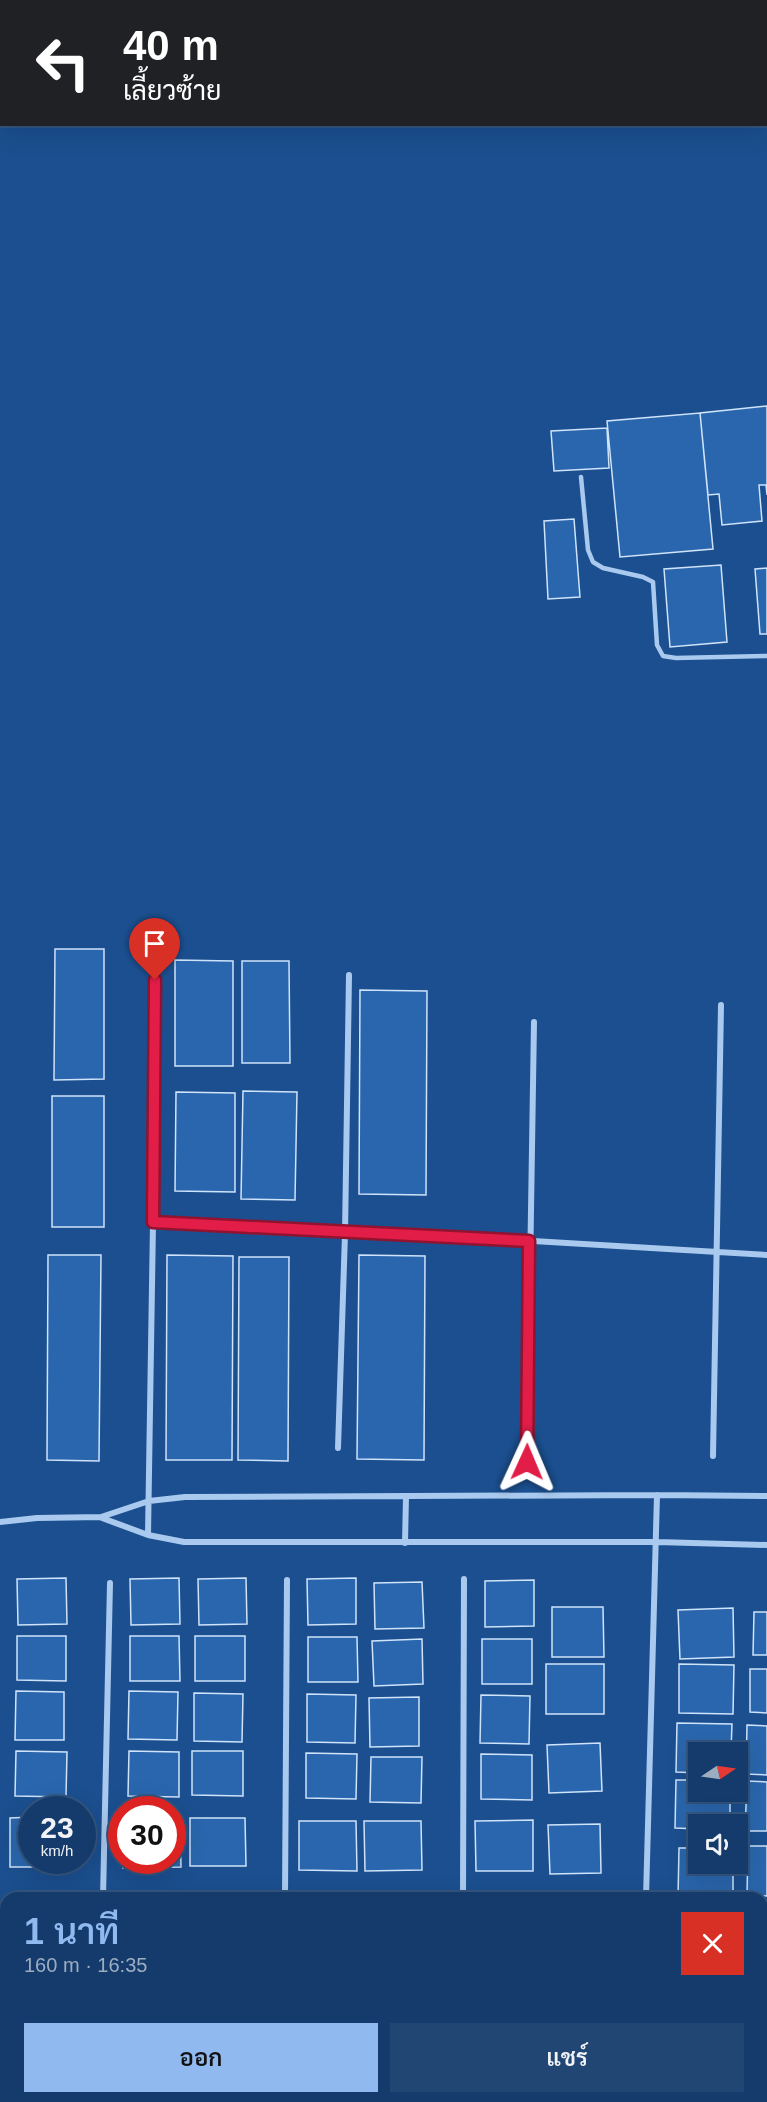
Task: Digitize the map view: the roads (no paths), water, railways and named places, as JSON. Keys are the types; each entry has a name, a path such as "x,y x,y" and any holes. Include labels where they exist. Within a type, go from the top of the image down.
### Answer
{"street":[{"path":"338,1448 345,1233 349,975"},
{"path":"148,1535 155,980"},
{"path":"713,1456 721,1005"},
{"path":"527,1462 534,1022"},
{"path":"153,1222 717,1250 767,1255"},
{"path":"646,1892 657,1495"},
{"path":"405,1543 406,1496"},
{"path":"0,1522 37,1518 101,1517 149,1501 185,1497 767,1496"},
{"path":"101,1517 148,1535 184,1542 657,1542 767,1545"},
{"path":"463,1892 464,1579"},
{"path":"285,1892 287,1580"},
{"path":"104,1892 110,1583"}],"lane":[{"path":"581,477 588,550 594,561 603,568 643,577 653,582 657,645 663,656 676,658 767,656"}]}
